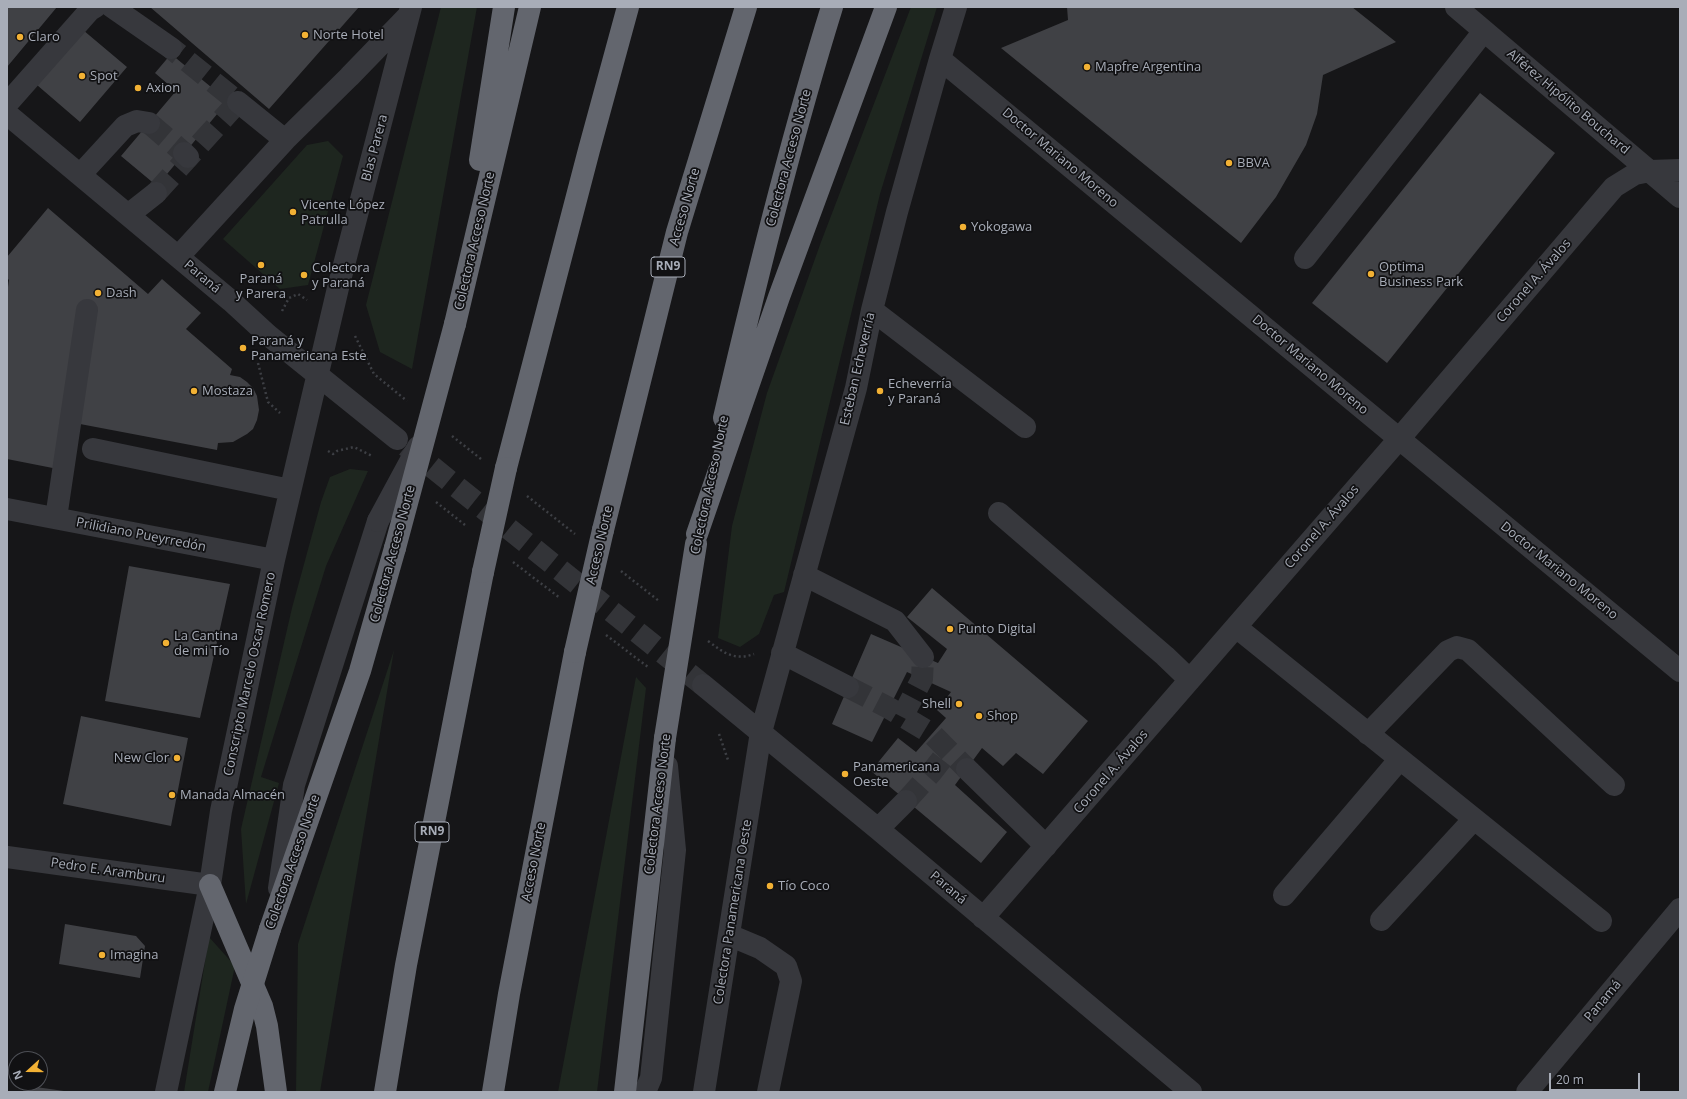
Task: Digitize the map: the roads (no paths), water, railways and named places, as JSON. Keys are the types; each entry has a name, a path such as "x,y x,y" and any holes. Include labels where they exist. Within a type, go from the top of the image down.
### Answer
{"highway":[{"path":"456,321 504,7"},
{"name":"Colectora Acceso Norte","path":"224,1092 245,1009 273,921 360,671 395,548 456,321 530,7"},
{"name":"RN9","path":"385,1092 406,965 483,572 506,468 520,409 628,7"},
{"name":"Acceso Norte","path":"492,1092 509,994 575,652 603,530 677,232 746,7"},
{"name":"Colectora Acceso Norte","path":"625,1092 665,740 696,539 752,300 806,90 832,7"},
{"path":"696,539 779,297 886,7"},
{"path":"210,885 262,1006 267,1026 276,1092"}],"street":[{"path":"7,104 90,10 95,7"},
{"path":"112,7 171,48"},
{"name":"Esteban Echeverría","path":"761,732 780,658 856,388 872,310 940,59 956,7"},
{"name":"Alférez Hipólito Bouchard","path":"1456,7 1680,197"},
{"name":"Blas Parera","path":"178,257 285,140 410,10"},
{"name":"Blas Parera","path":"317,375 410,10"},
{"path":"1305,258 1484,31"},
{"name":"Doctor Mariano Moreno","path":"940,59 1680,671"},
{"path":"238,102 285,140"},
{"name":"Paraná","path":"7,114 231,301 268,336 397,439"},
{"path":"80,175 125,126 137,121 148,124"},
{"name":"Coronel A. Ávalos","path":"983,918 1399,439 1614,187 1635,174 1650,171 1680,170"},
{"path":"128,215 156,193"},
{"path":"56,518 86,310"},
{"path":"872,310 1026,427"},
{"name":"Conscripto Marcelo Oscar Romero","path":"166,1092 210,885 221,811 274,560 317,375"},
{"path":"273,921 294,785 378,521 425,434"},
{"path":"93,449 290,490"},
{"name":"Prilidiano Pueyrredón","path":"7,509 274,560"},
{"path":"999,513 1166,656 1190,680"},
{"path":"804,575 895,621 923,656"},
{"path":"1236,627 1601,921"},
{"path":"1368,734 1448,651 1457,647 1468,650 1614,785"},
{"path":"780,658 848,687"},
{"name":"Paraná","path":"704,685 1191,1092"},
{"name":"Colectora Panamericana Oeste","path":"704,1092 761,732"},
{"path":"645,1092 651,1078 675,850 665,740"},
{"path":"1284,895 1400,759"},
{"path":"967,769 1046,846"},
{"path":"878,829 906,801"},
{"path":"1381,920 1474,819"},
{"name":"Pedro E. Aramburu","path":"7,857 210,885"},
{"name":"Panamá","path":"1527,1092 1680,909"},
{"path":"729,935 760,948 786,966 791,980 768,1092"}],"tunnel":[{"path":"156,193 238,102 171,48"},
{"path":"149,123 184,153"},
{"path":"406,446 703,685"},
{"path":"902,717 922,679 923,657"},
{"path":"848,687 889,708 932,734 967,769"},
{"path":"906,801 948,751"}],"place":[{"name":"Norte Hotel","path":"305,35"},
{"name":"Claro","path":"20,37"},
{"name":"Mapfre Argentina","path":"1087,67"},
{"name":"Spot","path":"82,76"},
{"name":"Axion","path":"138,88"},
{"name":"BBVA","path":"1229,163"},
{"name":"Vicente López Patrulla","path":"293,212"},
{"name":"Yokogawa","path":"963,227"},
{"name":"Paraná y Parera","path":"261,265"},
{"name":"Optima Business Park","path":"1371,274"},
{"name":"Colectora y Paraná","path":"304,275"},
{"name":"Dash","path":"98,293"},
{"name":"Paraná y Panamericana Este","path":"243,348"},
{"name":"Mostaza","path":"194,391"},
{"name":"Echeverría y Paraná","path":"880,391"},
{"name":"Punto Digital","path":"950,629"},
{"name":"La Cantina de mi Tío","path":"166,643"},
{"name":"Shell","path":"959,704"},
{"name":"Shop","path":"979,716"},
{"name":"New Clor","path":"177,758"},
{"name":"Panamericana Oeste","path":"845,774"},
{"name":"Manada Almacén","path":"172,795"},
{"name":"Tío Coco","path":"770,886"},
{"name":"Imagina","path":"102,955"}]}
